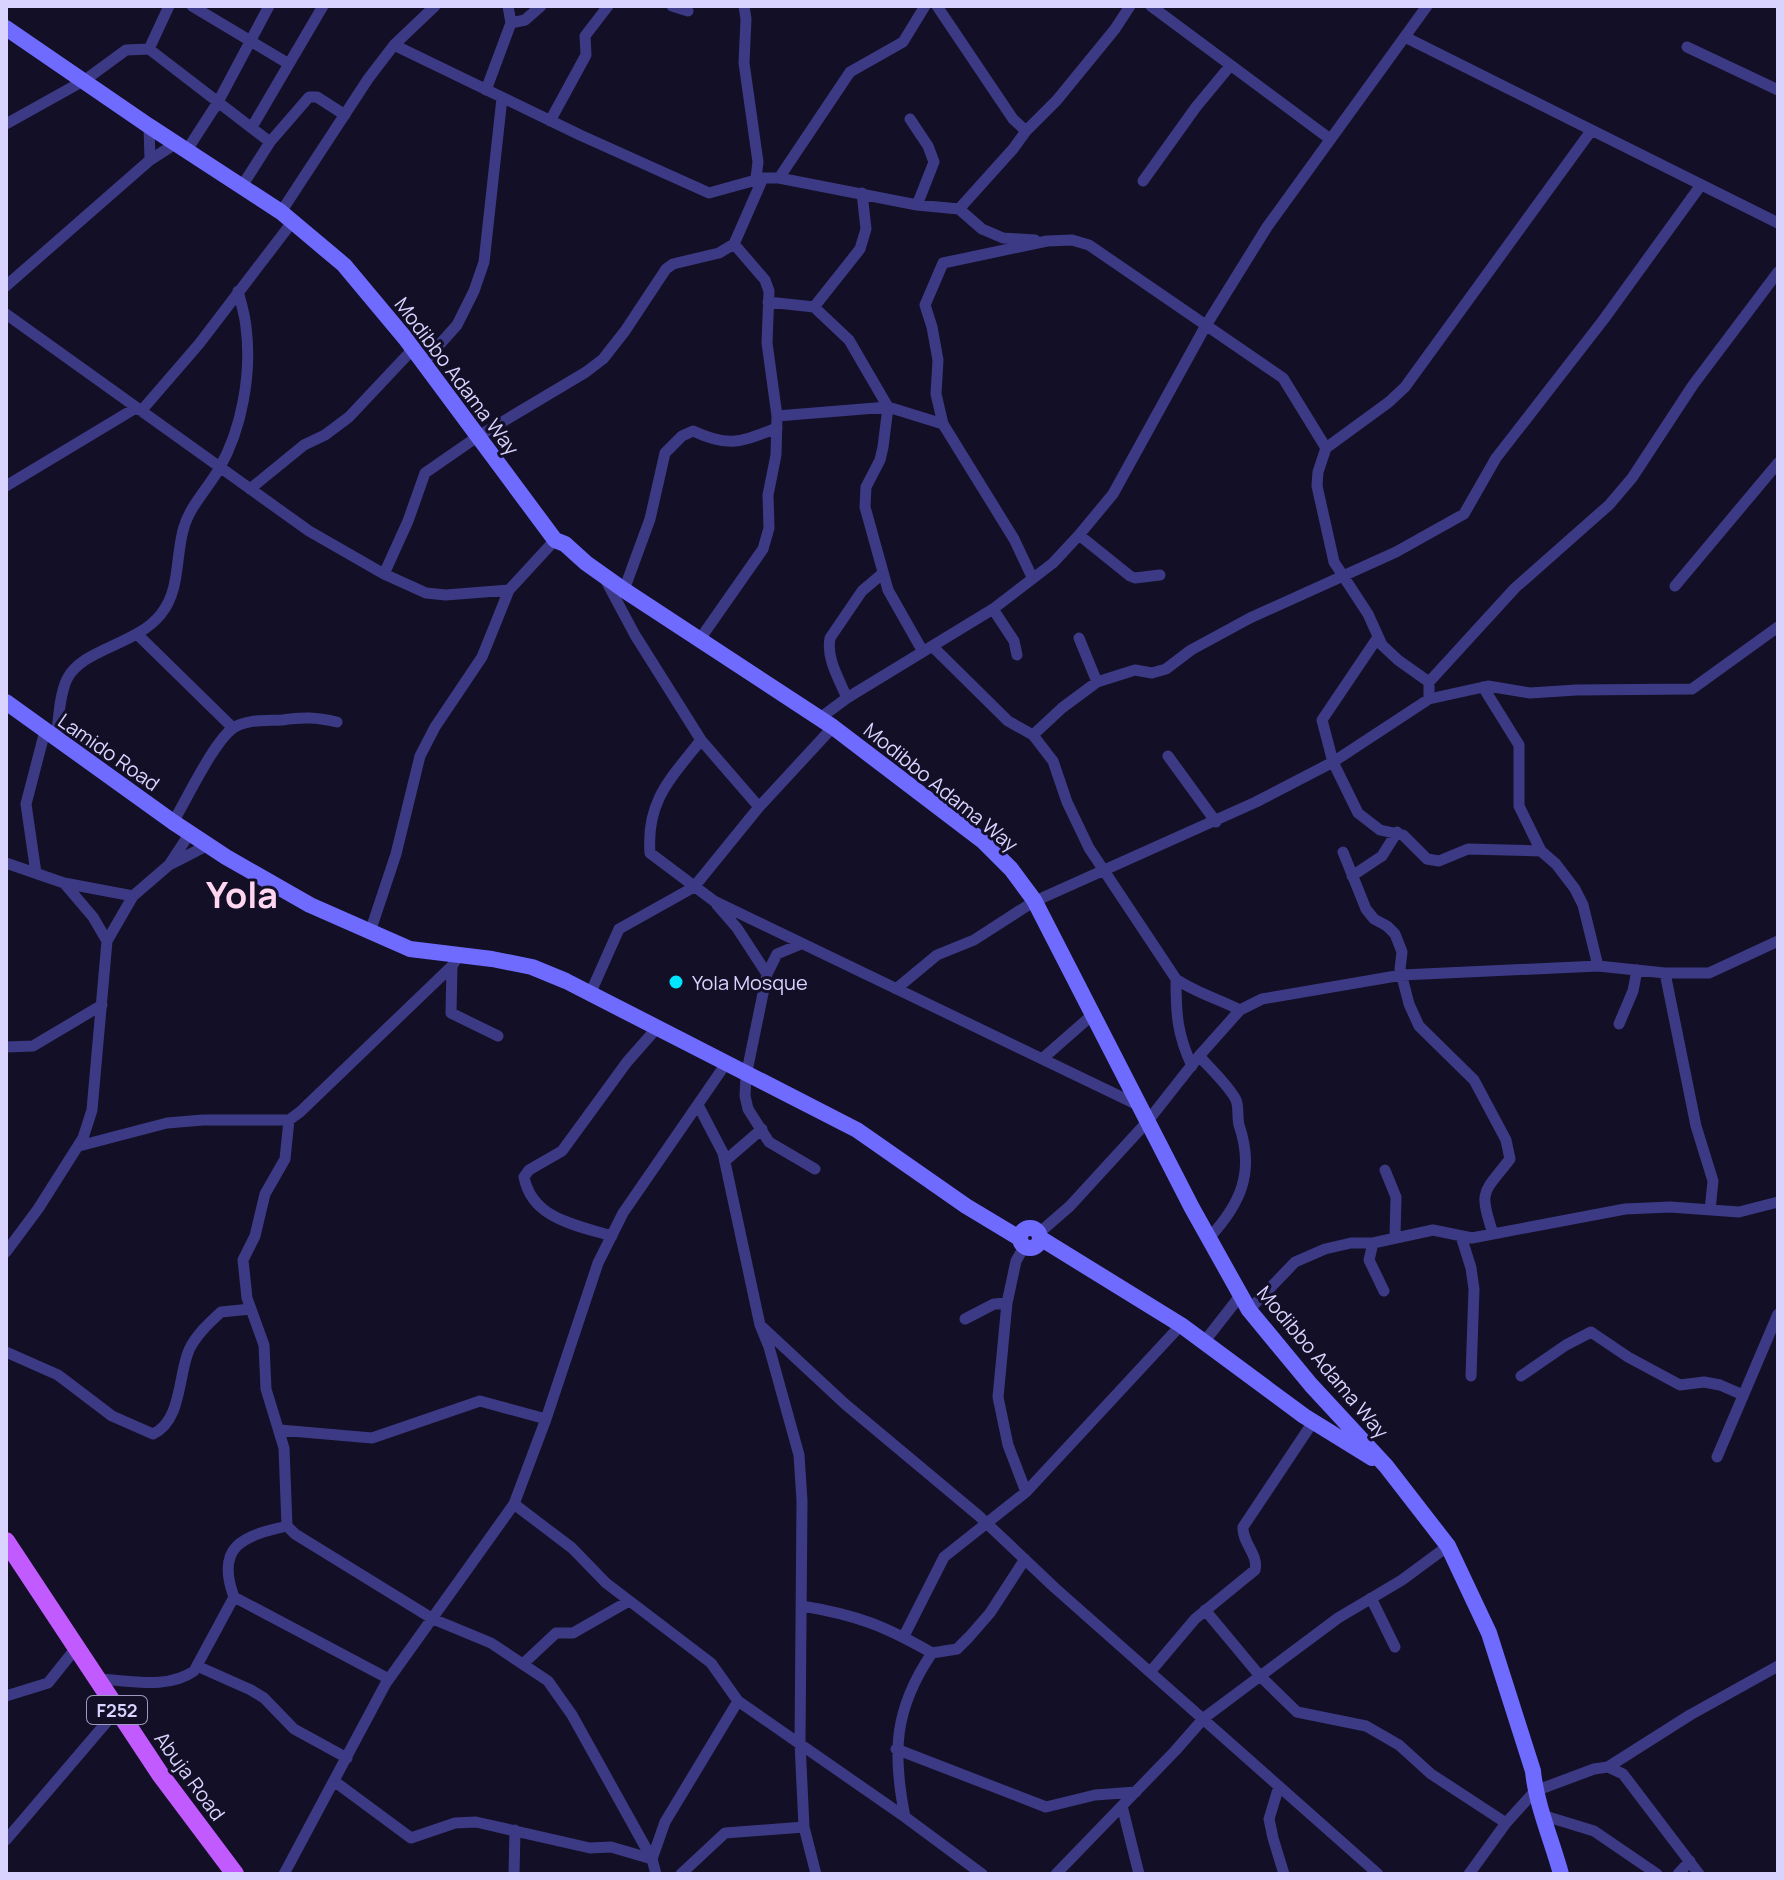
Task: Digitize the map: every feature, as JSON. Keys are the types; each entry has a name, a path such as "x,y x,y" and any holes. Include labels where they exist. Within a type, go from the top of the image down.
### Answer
{"main road":[{"name":"Modibbo Adama Way","path":"6,28 287,217 344,265 418,356 555,540 565,544 624,590 826,722 984,842 1011,869 1034,900 1091,1016 1245,1303 1311,1385 1386,1466 1448,1546 1489,1633 1533,1771 1535,1791 1561,1874"},
{"name":"Lamido Road","path":"6,702 173,822 310,905 410,949 456,961 532,967 857,1130 997,1224 1030,1239"},
{"path":"1030,1239 1070,1257 1181,1325 1313,1422 1386,1466"},
{"name":"Abuja Road","path":"6,1541 160,1774 235,1874"}],"street":[{"path":"149,49 169,6"},
{"path":"192,6 289,64"},
{"path":"6,286 150,160 181,147 218,102 269,6"},
{"path":"252,127 323,6"},
{"path":"142,410 238,291 287,217 345,115 394,45 435,6"},
{"path":"486,90 511,23 508,6"},
{"path":"511,23 525,20 541,6"},
{"path":"550,121 586,55 585,36 608,6"},
{"path":"672,6 688,11"},
{"path":"744,6 744,63 758,162 756,178 779,178 917,205 959,209 982,229 1003,238 1072,240 1089,245 1283,378 1326,448"},
{"path":"779,178 850,72 903,42 925,6"},
{"path":"937,6 1013,119 1026,131"},
{"path":"959,209 1057,100 1130,6"},
{"path":"1151,6 1330,139"},
{"path":"590,994 619,929 694,887 847,698 993,609 1053,563 1079,535 1113,494 1205,327 1267,227 1427,6"},
{"path":"1405,37 1701,185 1776,219"},
{"path":"394,45 550,121 709,193 763,178"},
{"path":"1687,47 1778,90"},
{"path":"6,124 85,80 126,50 149,49 270,142"},
{"path":"1143,181 1230,66"},
{"path":"242,186 270,142 312,95 345,115"},
{"path":"250,489 304,445 325,435 349,417 457,325 484,262 502,98"},
{"path":"910,119 928,146 934,162 917,205"},
{"path":"149,126 150,160"},
{"path":"1429,682 1398,660 1378,637 1368,614 1334,562 1317,486 1318,472 1326,448 1405,387 1591,131"},
{"path":"384,574 425,473 603,359 666,269 673,264 719,253 734,244 763,178"},
{"path":"1033,735 1097,682 1135,670 1152,673 1166,669 1191,650 1250,618 1396,552 1464,514 1496,458 1604,319 1701,185"},
{"path":"814,307 860,249 866,229 862,193"},
{"path":"1032,577 1014,539 943,424 936,394 938,360 925,305 943,263 1047,241"},
{"path":"700,639 763,549 769,528 768,495 776,455 777,422 767,343 769,291 765,280 734,244"},
{"path":"1429,699 1429,682 1515,588 1609,505 1632,478 1693,385 1778,272"},
{"path":"36,873 26,804 72,670 90,657 138,635 162,613 173,594 184,525 220,467 238,421 245,388 246,327 238,291"},
{"path":"768,302 814,307 849,340 888,407 880,460 863,496 882,574 927,648 1008,721 1033,735 1053,761 1078,827 1176,979 1192,990 1214,996 1240,1010"},
{"path":"6,314 309,531 384,574 426,593 446,595 509,590"},
{"path":"624,590 650,519 662,463 670,446 682,436 693,431 727,443 750,439 777,422 888,407 943,424"},
{"path":"6,486 134,409 142,410"},
{"path":"1675,586 1778,463"},
{"path":"1079,535 1130,576 1160,575"},
{"path":"370,932 396,854 420,756 435,727 482,657 509,590 555,540"},
{"path":"847,698 834,669 828,646 830,638 854,602 882,574"},
{"path":"604,576 635,635 701,740 759,807"},
{"path":"993,609 1014,641 1017,655"},
{"path":"896,989 937,955 974,940 1033,902 1216,822 1333,762 1429,699 1483,687 1530,693 1692,689 1778,627"},
{"path":"138,635 233,728"},
{"path":"1378,637 1322,720 1333,762 1358,813 1380,830 1403,835 1427,859 1439,861 1468,849 1541,851"},
{"path":"1079,638 1097,682"},
{"path":"1483,687 1519,745 1519,806 1541,851 1556,864 1583,905 1598,966"},
{"path":"173,822 210,758 233,728 248,722 313,716 337,722"},
{"path":"701,740 660,792 653,809 650,853 714,901 1042,1059 1144,1114"},
{"path":"1168,756 1216,822"},
{"path":"1352,876 1382,856 1397,832"},
{"path":"169,865 190,833"},
{"path":"6,1252 79,1146 92,1110 107,941 133,896 169,865 208,845"},
{"path":"1343,852 1366,909 1395,934 1402,952 1400,969 1409,1004 1419,1026 1474,1080 1506,1140 1510,1159 1483,1194 1493,1234"},
{"path":"6,863 64,883 133,896"},
{"path":"64,883 93,917 107,941"},
{"path":"714,901 737,928 767,974"},
{"path":"1026,1492 1008,1445 998,1397 1007,1303 1016,1261 1030,1239 1070,1206 1144,1114 1240,1010 1262,999 1287,993 1402,975 1598,966 1665,973 1709,973 1778,941"},
{"path":"801,944 777,954 767,974 746,1076 745,1096 748,1109 769,1142 815,1169"},
{"path":"456,961 451,1013 498,1036"},
{"path":"79,1146 167,1123 289,1120 456,961"},
{"path":"1619,1024 1633,991 1637,970"},
{"path":"1665,973 1696,1126 1713,1181 1710,1210"},
{"path":"1176,979 1176,1020 1181,1042 1236,1100 1238,1123 1244,1134 1247,1177 1222,1224 1208,1239"},
{"path":"6,1047 33,1046 102,1005"},
{"path":"1042,1059 1091,1016"},
{"path":"612,1236 563,1221 542,1210 527,1191 524,1177 529,1170 562,1151 627,1062 656,1029"},
{"path":"284,1874 389,1679 514,1504 598,1263 623,1213 725,1065"},
{"path":"698,1105 725,1161 760,1325 799,1455 802,1501 800,1743 804,1827 816,1874"},
{"path":"289,1120 285,1159 265,1194 255,1236 243,1260 244,1282 264,1345 266,1389 284,1448 287,1526 295,1534 433,1619 491,1643 548,1681 560,1695 652,1859 656,1874"},
{"path":"725,1161 762,1129"},
{"path":"1385,1170 1396,1197 1395,1236"},
{"path":"1204,1342 1295,1262 1325,1249 1351,1243 1373,1243 1433,1230 1472,1238 1625,1209 1670,1207 1739,1212 1778,1202"},
{"path":"1461,1236 1474,1289 1471,1376"},
{"path":"1373,1243 1369,1260 1384,1291"},
{"path":"965,1319 994,1304 1007,1303"},
{"path":"6,1352 58,1375 112,1416 153,1434 171,1417 188,1351 198,1335 221,1312 251,1309"},
{"path":"1717,1457 1778,1314"},
{"path":"760,1325 845,1404 988,1524 1378,1874"},
{"path":"904,1636 944,1557 1026,1492 1181,1325"},
{"path":"1521,1376 1591,1332 1628,1357 1680,1385 1704,1382 1743,1395"},
{"path":"280,1430 372,1438 480,1401 546,1419"},
{"path":"1151,1671 1205,1610 1255,1570 1257,1565 1243,1527 1313,1422"},
{"path":"514,1504 572,1548 606,1583 711,1663 738,1701 982,1874"},
{"path":"287,1526 253,1534 230,1556 226,1576 234,1597 389,1679"},
{"path":"1056,1874 1204,1718 1338,1618 1402,1580 1448,1546"},
{"path":"802,1606 841,1612 881,1625 932,1653 957,1649 990,1613 1025,1559"},
{"path":"97,1679 172,1683 184,1679 197,1666 234,1597"},
{"path":"1371,1598 1395,1647"},
{"path":"524,1663 556,1633 573,1633 629,1601"},
{"path":"1205,1610 1260,1676 1297,1712 1366,1726 1399,1745 1431,1774 1506,1823"},
{"path":"6,1696 48,1683 76,1648"},
{"path":"905,1817 896,1776 896,1749 903,1712 932,1653"},
{"path":"197,1666 251,1690 264,1698 294,1729 347,1758"},
{"path":"1469,1874 1506,1823 1535,1791 1594,1769 1608,1767 1690,1715 1778,1666"},
{"path":"652,1859 665,1822 738,1701"},
{"path":"6,1840 117,1710"},
{"path":"896,1749 1046,1807 1095,1795 1136,1792"},
{"path":"1608,1767 1623,1774 1699,1874"},
{"path":"334,1781 411,1838 455,1823 476,1822 590,1848 611,1847 652,1859"},
{"path":"1279,1786 1269,1819 1284,1874"},
{"path":"1122,1806 1139,1874"},
{"path":"1545,1816 1594,1831 1657,1874"},
{"path":"681,1874 725,1833 804,1827"},
{"path":"514,1874 515,1830"},
{"path":"1678,1874 1690,1861"}],"place":[{"name":"Yola Mosque","path":"676,982"}],"district":[{"name":"Yola","path":"242,894"}]}
